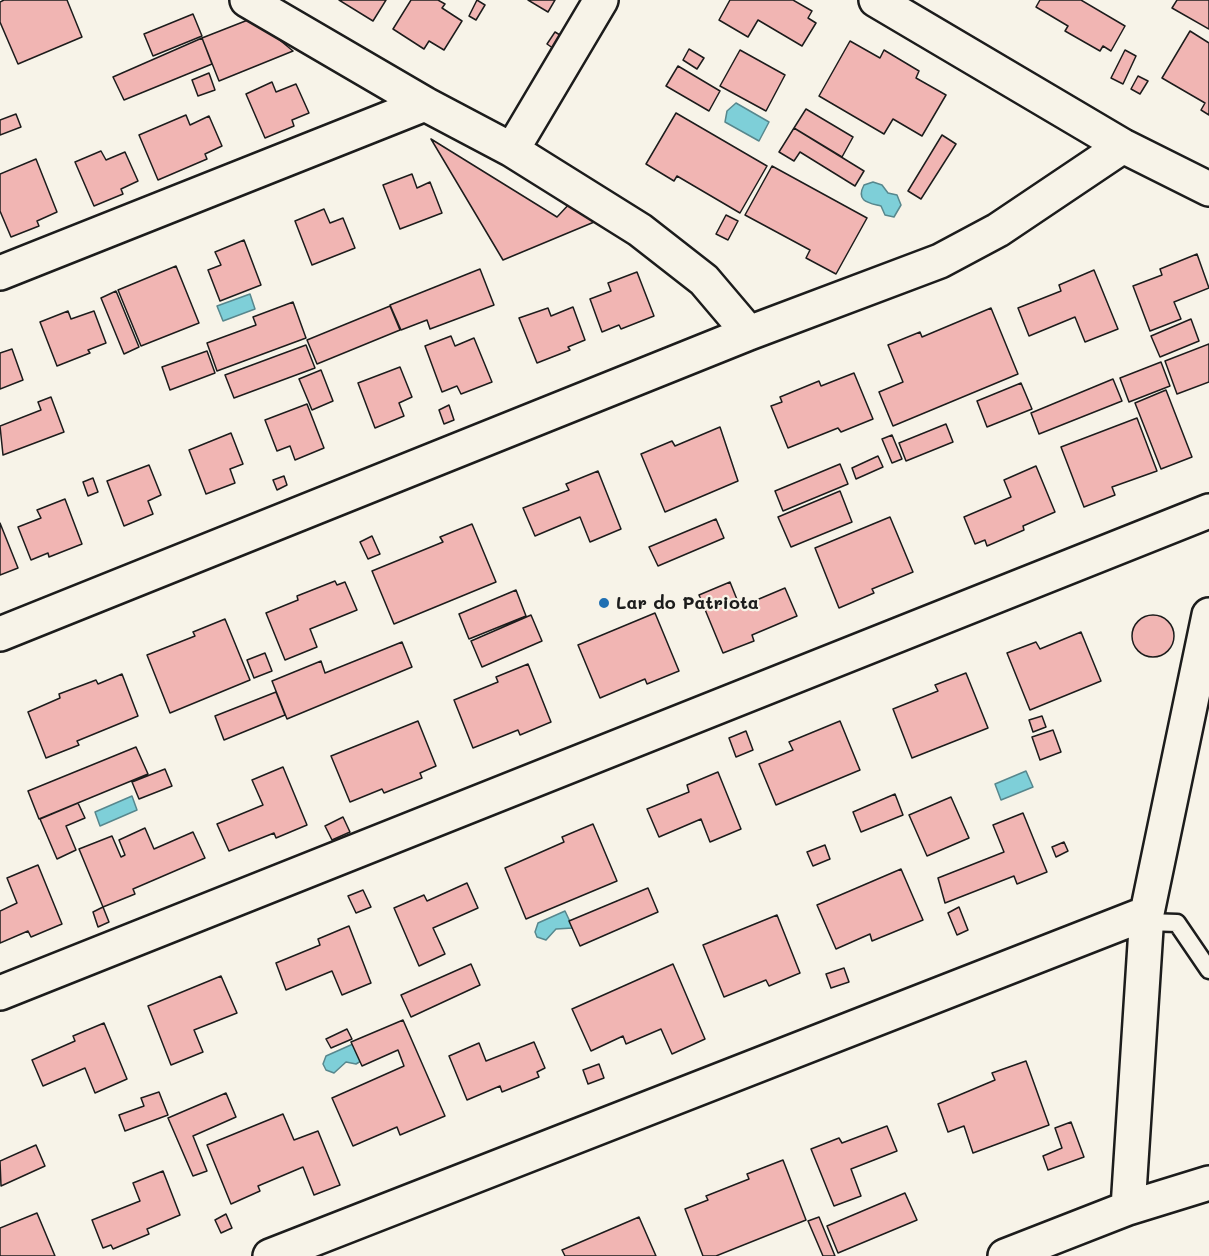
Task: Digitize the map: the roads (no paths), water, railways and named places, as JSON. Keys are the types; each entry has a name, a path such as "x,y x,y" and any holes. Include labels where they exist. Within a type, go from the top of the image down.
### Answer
{"street":[{"path":"247,0 425,104 512,150 640,230 678,257 704,280 749,333"},
{"path":"512,150 601,0"},
{"path":"876,0 1122,146 1209,189"},
{"path":"0,273 425,104"},
{"path":"0,633 749,333 950,256 998,230 1122,146"},
{"path":"0,993 1209,511"},
{"path":"1128,1208 1147,917 1209,615"},
{"path":"270,1256 1147,917"},
{"path":"1005,1256 1128,1208 1209,1183"}],"lane":[{"path":"1147,917 1177,923 1209,970"}],"water":[{"path":"736,103 769,122 759,141 725,122 727,111"},
{"path":"873,182 882,185 888,193 897,195 901,205 894,217 885,215 881,206 868,203 861,195 864,185"},
{"path":"250,294 255,309 223,321 217,306"},
{"path":"1026,771 1033,787 1001,800 995,784"},
{"path":"132,796 137,810 100,826 95,812"},
{"path":"565,911 573,928 556,929 546,940 537,937 535,932 538,923"},
{"path":"353,1044 361,1061 356,1064 346,1062 334,1073 326,1070 323,1064 326,1056"}],"place":[{"name":"Lar do Patriota","path":"604,603"}]}
